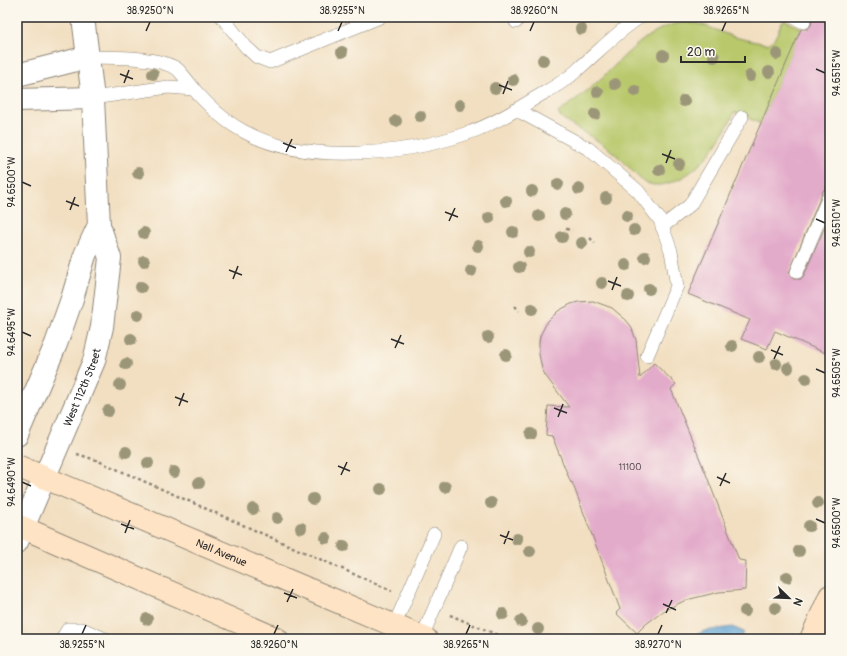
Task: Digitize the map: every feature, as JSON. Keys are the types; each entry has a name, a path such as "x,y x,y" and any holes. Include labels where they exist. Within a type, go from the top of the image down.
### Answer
{"main road":[{"name":"Nall Avenue","path":"17,466 424,638"},
{"path":"19,532 277,639"},
{"path":"811,639 830,596"}],"street":[{"name":"West 112th Street","path":"19,532 44,478 94,361 102,327 110,258 99,225 93,98 83,17"},
{"path":"17,75 88,57"},
{"path":"17,100 93,98"},
{"name":"West 112th Street","path":"17,435 56,344 72,300 85,255 99,225"}],"lane":[{"path":"222,17 246,47 257,57 270,62 380,17"},
{"path":"88,57 140,59 176,67 200,96 230,123 245,132 266,141 294,149 336,154 394,150 432,144 469,133 517,110 567,79 626,26 640,17"},
{"path":"93,98 168,87 194,89"},
{"path":"517,110 589,149 638,191 660,220 671,251 677,286 647,356"},
{"path":"662,227 690,205 742,117"},
{"path":"797,272 830,194"},
{"path":"394,626 434,534"},
{"path":"424,638 461,546"},
{"path":"62,639 68,629 82,629 105,639"}],"path":[{"path":"566,229 572,230"},
{"path":"590,238 595,243"},
{"path":"515,306 519,310"},
{"path":"77,454 96,460 396,592"},
{"path":"446,613 507,639"}],"green space":[{"path":"784,20 802,28 761,124 735,112 709,155 691,172 669,183 663,185 652,185 646,183 600,142 566,121 558,113 591,87 640,42 652,33 665,27 679,23 694,23 704,25 735,37 767,44 773,40"}],"water":[{"path":"732,627 744,632 741,639 687,639 704,631"}],"building":[{"path":"810,17 830,17 830,186 826,187 823,191 789,273 794,279 801,279 804,275 830,215 830,355 775,331 767,349 741,339 750,320 688,294 801,29 808,29 811,25 812,21"},
{"path":"593,301 612,308 631,326 636,340 640,378 654,363 676,384 671,389 739,560 746,561 745,590 719,592 686,600 665,610 646,624 637,633 616,613 620,609 572,482 571,483 552,436 546,435 548,406 569,407 542,369 539,354 540,336 547,322 558,311 578,302"}]}
